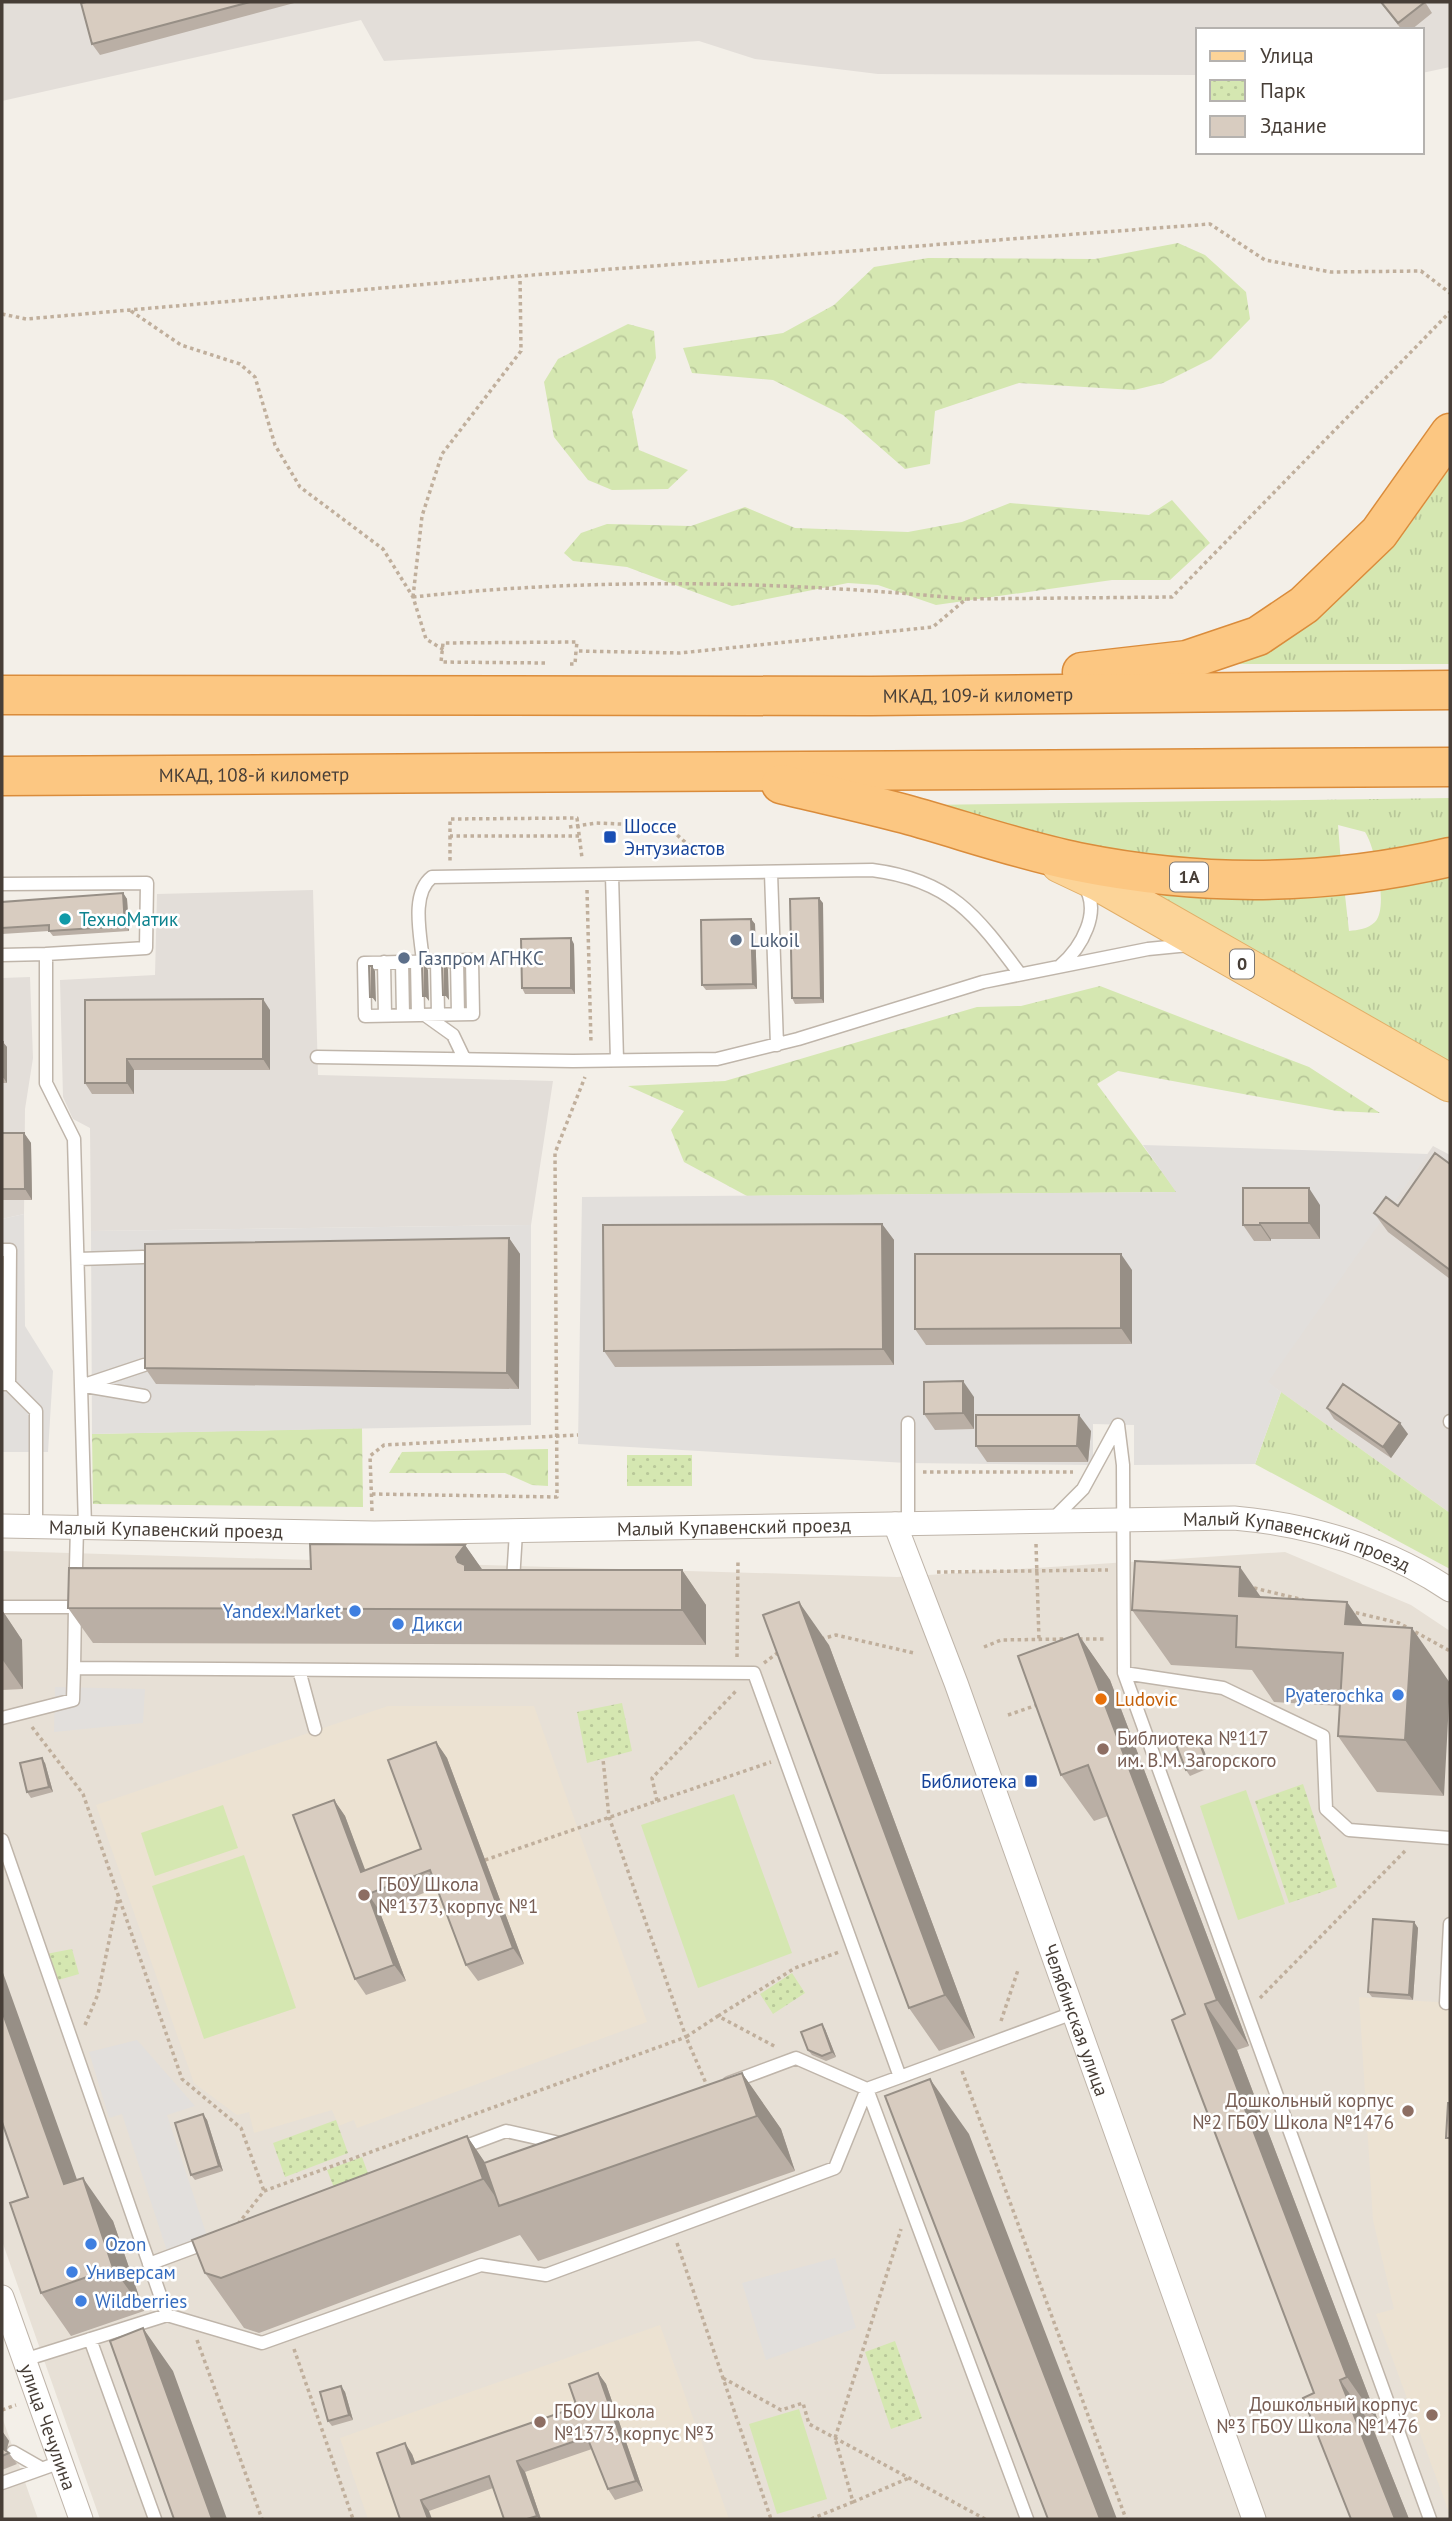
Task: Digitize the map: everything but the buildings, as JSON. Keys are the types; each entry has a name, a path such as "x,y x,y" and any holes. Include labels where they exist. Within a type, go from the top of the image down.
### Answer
{"highway":[{"path":"871,696 1188,660 1258,636 1304,605 1379,533 1450,433"},
{"name":"МКАД, 109-й километр","path":"2,695 871,696 1450,690"},
{"path":"721,770 1450,767"},
{"name":"МКАД, 108-й километр","path":"2,776 721,770"},
{"name":"0","path":"721,770 905,814 1036,853"},
{"name":"1A","path":"1036,853 1143,872 1224,880 1281,881 1343,877 1450,857"}],"main road":[{"name":"0","path":"1036,853 1072,870 1449,1081"}],"street":[{"name":"Малый Купавенский проезд","path":"2,1526 374,1534 1234,1518 1274,1522 1358,1543 1450,1590"},
{"name":"Челябинская улица","path":"901,1524 914,1572 1254,2519"},
{"name":"улица Чечулина","path":"2,2297 24,2360 51,2465 81,2519"}],"lane":[{"path":"464,1059 453,1035 427,1015 420,962 421,892 432,877 872,870 914,880 947,894 973,913 1020,974"},
{"path":"1059,966 1079,945 1089,917 1086,888 1072,870"},
{"path":"771,873 776,1045"},
{"path":"612,875 617,1060"},
{"path":"2,884 147,883 146,948 2,955"},
{"path":"317,1056 717,1059 776,1045 983,982 1169,946 1206,944"},
{"path":"46,954 46,1083 75,1139"},
{"path":"427,1015 436,961"},
{"path":"457,961 458,1014 365,1016 364,963 420,962 457,961"},
{"path":"384,962 385,1016"},
{"path":"402,962 403,1015"},
{"path":"2,1718 73,1700 75,1607 81,1527 81,1386 73,1119"},
{"path":"2,1250 10,1250 5,1384 36,1410 36,1526"},
{"path":"78,1259 143,1257"},
{"path":"81,1386 144,1365"},
{"path":"81,1386 144,1396"},
{"path":"901,1524 907,1472 908,1423"},
{"path":"1050,1521 1083,1489 1118,1425 1124,1520 1124,1673 1430,2519"},
{"path":"503,1589 513,1581 516,1532"},
{"path":"2,1606 75,1607"},
{"path":"74,1668 754,1673 900,2077"},
{"path":"299,1670 315,1729"},
{"path":"1124,1673 1223,1688 1323,1736 1326,1809 1349,1830 1450,1838"},
{"path":"2,1840 167,2315"},
{"path":"1446,2003 1450,1924"},
{"path":"709,2090 796,2058 867,2089 1073,2013"},
{"path":"867,2089 1027,2519"},
{"path":"24,2360 167,2315 262,2343 481,2265 546,2275 835,2168 867,2089"},
{"path":"440,2156 506,2132 562,2144 574,2140"},
{"path":"149,2264 230,2234"},
{"path":"90,2339 155,2519"},
{"path":"13,2452 51,2465"},
{"path":"2,2483 51,2465"}],"path":[{"path":"2,314 26,319 520,276 1210,224 1265,260 1331,272 1421,271 1450,293"},
{"path":"413,597 422,516 442,454 521,351 520,276"},
{"path":"129,310 181,345 240,364 256,377 275,445 300,488 383,549 413,597 426,639 444,650"},
{"path":"413,597 469,591 705,584 858,588 965,599 1172,597 1450,312"},
{"path":"576,651 680,653 933,627 965,599"},
{"path":"548,663 441,662 443,643 577,642 575,664 561,664"},
{"path":"372,1494 557,1497 555,1153 592,1060 585,875 577,818 450,818 450,875"},
{"path":"569,827 596,823 667,826 696,850 716,874"},
{"path":"450,836 579,836"},
{"path":"372,1517 370,1456 384,1445 578,1435"},
{"path":"907,1472 1071,1472"},
{"path":"737,1673 738,1560"},
{"path":"914,1572 1124,1570"},
{"path":"1253,1588 1306,1601"},
{"path":"1346,1611 1399,1623 1450,1651"},
{"path":"810,1642 835,1635 914,1653"},
{"path":"984,1647 1001,1640 1124,1639"},
{"path":"657,1801 652,1778 773,1653 785,1649"},
{"path":"1008,1716 1047,1701"},
{"path":"22,1714 83,1794 182,2079 240,2128 264,2191"},
{"path":"485,1860 785,1757"},
{"path":"603,1759 609,1817 686,2037 709,2090"},
{"path":"1247,2012 1420,1836"},
{"path":"71,2040 85,2027 93,2011 119,1896"},
{"path":"230,2234 264,2191 686,2037 795,1968 853,1946"},
{"path":"995,2042 1018,1970"},
{"path":"718,2016 796,2058"},
{"path":"957,2056 1126,2519"},
{"path":"853,2502 835,2438 909,2204"},
{"path":"672,2228 771,2519"},
{"path":"191,2322 262,2519"},
{"path":"288,2334 353,2519"},
{"path":"723,2378 782,2410 803,2403 809,2424 985,2519"},
{"path":"2,2410 18,2404"},
{"path":"811,2519 909,2478"}],"shaded area":[{"path":"2,2 1450,2 1450,67 1424,73 1424,28 1196,28 1196,75 878,74 755,59 699,41 384,61 361,20 2,101"},
{"path":"313,890 318,1075 553,1081 531,1225 91,1231 90,1128 73,1119 63,1097 60,980 155,975 157,894"},
{"path":"30,977 33,1058 25,1109 24,1214 2,1219 2,978"},
{"path":"1143,1145 1428,1154 1268,1382 1281,1392 1255,1464 1134,1465 1134,1425 1093,1424 1093,1465 907,1463 578,1444 582,1197 1176,1192"},
{"path":"1433,1146 1450,1155 1450,1513 1267,1382"},
{"path":"24,1214 25,1326 53,1371 48,1452 2,1452 2,1219"},
{"path":"531,1225 531,1425 92,1434 91,1231"},
{"path":"2,1551 897,1577 1285,1552 1411,1605 1450,1631 1450,2519 100,2519 2,2241"},
{"path":"55,1687 145,1689 143,1723 54,1732"},
{"name":"ГБОУ Школа №1373, корпус №1","path":"388,1706 534,1706 647,2022 357,2128 354,2120 339,2126 332,2110 254,2133 249,2112 237,2115 194,2083 96,1805"},
{"name":"Дошкольный корпус №2 ГБОУ Школа №1476","path":"1359,1997 1450,2003 1450,2515 1376,2314 1394,2309 1373,2220"},
{"path":"137,2040 195,2106 167,2115 209,2242 169,2257 122,2114 109,2118 89,2052"},
{"path":"835,2258 856,2328 766,2360 742,2283"},
{"name":"ГБОУ Школа №1373, корпус №3","path":"660,2325 729,2519 368,2519 340,2438"},
{"path":"2,2417 38,2519 2,2519"}],"green space":[{"path":"1178,243 1205,255 1246,292 1250,319 1211,359 1163,383 1134,390 1019,383 935,411 930,464 905,469 843,415 773,380 692,373 683,348 783,333 834,305 874,267 928,258 1095,259"},
{"path":"628,324 654,331 656,358 632,412 639,450 688,470 668,489 612,490 588,480 554,437 544,382 558,359"},
{"path":"1450,468 1450,664 1225,664 1376,561 1409,526"},
{"path":"1172,500 1210,543 1170,580 1112,580 936,605 878,585 848,583 732,606 627,567 573,561 564,553 581,533 607,524 691,526 745,507 795,528 908,532 962,522 1010,503 1149,515"},
{"path":"1450,798 1450,1072 1144,890 1244,897 1345,895 1349,931 1363,929 1375,922 1381,904 1376,863 1365,832 1338,825 1341,863 1187,861 1072,845 922,805"},
{"path":"1100,986 1309,1067 1380,1113 1337,1111 1118,1071 1097,1084 1177,1192 747,1196 684,1162 671,1130 684,1111 628,1086 725,1081 977,1007 1021,1006"},
{"path":"1281,1392 1450,1513 1450,1569 1255,1464"},
{"path":"362,1428 363,1507 93,1504 92,1434"},
{"path":"548,1449 548,1486 532,1485 505,1473 389,1473 402,1452"},
{"path":"627,1455 692,1455 692,1486 627,1486"},
{"path":"622,1703 632,1751 587,1763 577,1712"},
{"path":"1303,1784 1337,1887 1289,1903 1255,1801"},
{"path":"1246,1790 1285,1904 1238,1920 1200,1806"},
{"path":"734,1794 792,1953 698,1988 641,1825"},
{"path":"223,1805 238,1848 155,1876 141,1833"},
{"path":"244,1855 296,2008 204,2039 152,1886"},
{"path":"72,1949 79,1974 55,1981 46,1954"},
{"path":"792,1973 805,1993 773,2014 760,1994"},
{"path":"336,2120 348,2153 285,2177 273,2143"},
{"path":"362,2157 369,2176 335,2190 327,2170"},
{"path":"895,2341 922,2418 891,2429 865,2352"},
{"path":"799,2409 827,2499 777,2514 749,2424"}],"place":[{"name":"Шоссе Энтузиастов","path":"610,837"},
{"name":"ТехноМатик","path":"65,919"},
{"name":"Lukoil","path":"736,940"},
{"name":"Газпром АГНКС","path":"404,958"},
{"name":"Yandex.Market","path":"355,1611"},
{"name":"Дикси","path":"398,1624"},
{"name":"Pyaterochka","path":"1398,1695"},
{"name":"Ludovic","path":"1101,1699"},
{"name":"Библиотека №117 им. В.М. Загорского","path":"1103,1749"},
{"name":"Библиотека","path":"1031,1781"},
{"name":"ГБОУ Школа №1373, корпус №1","path":"364,1895"},
{"name":"Дошкольный корпус №2 ГБОУ Школа №1476","path":"1408,2111"},
{"name":"Ozon","path":"91,2244"},
{"name":"Универсам","path":"72,2272"},
{"name":"Wildberries","path":"81,2301"},
{"name":"Дошкольный корпус №3 ГБОУ Школа №1476","path":"1432,2415"},
{"name":"ГБОУ Школа №1373, корпус №3","path":"540,2422"}]}
